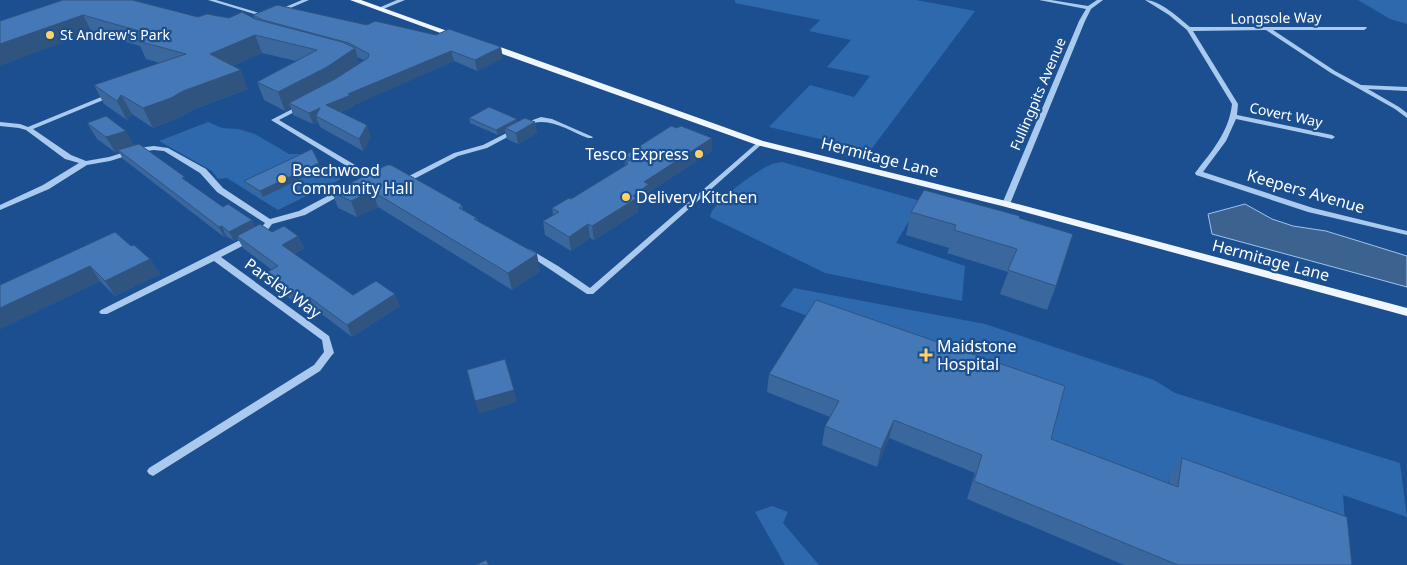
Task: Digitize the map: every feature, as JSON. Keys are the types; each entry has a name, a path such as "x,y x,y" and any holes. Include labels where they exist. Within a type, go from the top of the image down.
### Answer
{"main road":[{"name":"Hermitage Lane","path":"354,0 760,142 1006,204 1407,312"}],"street":[{"path":"211,0 266,16"},
{"path":"256,22 306,0"},
{"path":"379,9 402,0"},
{"path":"1042,0 1089,8"},
{"name":"Fullingpits Avenue","path":"1006,204 1052,91 1089,8 1100,0"},
{"path":"1148,0 1171,14 1189,29 1235,104 1235,117"},
{"name":"Longsole Way","path":"1189,29 1364,28"},
{"path":"1268,30 1359,87 1397,108 1407,116"},
{"path":"1359,87 1407,89"},
{"path":"28,129 115,93"},
{"path":"309,102 274,120 371,178"},
{"name":"Covert Way","path":"1235,117 1332,137"},
{"name":"Keepers Avenue","path":"1235,117 1224,141 1199,173 1311,210 1407,234"},
{"path":"401,177 415,180 456,154 485,147 541,119 550,120 590,137"},
{"path":"0,124 20,126 28,129 68,157 85,163"},
{"path":"524,250 590,292 760,142"},
{"path":"0,208 46,187 85,163 154,148 166,149 177,154 203,171 220,190 268,222 302,213 354,186"},
{"path":"363,182 371,178 391,177"},
{"name":"Parsley Way","path":"152,471 318,368 329,353 326,338 214,257 261,233 268,222"},
{"path":"104,312 214,257"}],"shaded area":[{"path":"735,0 916,0 975,11 870,151 769,127 810,85 854,97 870,76 827,67 851,40 809,31 820,20 735,3"},
{"path":"1358,0 1407,0 1407,24 1390,19"},
{"path":"208,122 222,128 238,129 255,134 289,154 300,154 341,179 278,210 227,178 218,179 212,171 159,141"},
{"path":"782,162 921,201 896,243 965,266 962,301 825,273 710,217 718,204 745,180 774,163"},
{"path":"1245,204 1272,219 1293,226 1326,231 1407,256 1407,287 1212,234 1208,214"},
{"path":"794,288 985,324 1154,380 1175,393 1400,463 1407,517 1343,495 1346,534 1169,477 1166,505 1043,457 1056,405 780,306"},
{"path":"772,506 788,512 783,523 819,565 785,565 755,512"}],"building":[{"path":"63,0 132,0 198,17 207,14 229,18 242,12 255,19 342,42 355,48 327,67 278,92 257,82 317,50 255,35 210,54 241,70 143,108 121,95 117,101 94,85 186,54 138,41 153,35 83,15 0,44 0,21"},
{"path":"277,5 367,25 375,21 436,35 449,29 501,47 475,60 451,51 326,105 367,125 359,139 316,116 320,108 309,113 289,103 335,79 368,58 369,54 349,43 263,20 253,15"},
{"path":"489,107 517,119 496,130 469,118"},
{"path":"106,116 126,131 106,137 87,123"},
{"path":"525,118 535,122 516,133 505,128"},
{"path":"671,126 677,128 681,126 712,138 644,182 649,184 633,196 637,198 592,226 588,224 569,237 543,221 559,212 552,208 569,198 571,199 628,164 625,163 632,159 624,156"},
{"path":"139,144 223,207 228,204 252,220 229,232 222,226 219,227 118,150"},
{"path":"312,149 319,163 260,191 244,181"},
{"path":"387,165 391,165 462,205 459,208 477,218 474,219 537,254 508,273 372,191 351,201 332,192"},
{"path":"924,190 1020,216 1019,218 1073,234 1056,286 1008,270 1017,249 954,230 956,225 911,212"},
{"path":"260,224 272,232 284,226 298,236 282,245 353,295 376,281 395,294 347,325 309,297 302,301 266,273 278,266 237,236"},
{"path":"115,232 150,259 105,281 90,266 0,308 0,285"},
{"name":"Maidstone Hospital","path":"816,300 1065,386 1051,439 1178,487 1182,458 1347,517 1352,565 1178,565 974,481 982,455 894,420 881,449 825,426 839,401 769,374"},
{"path":"505,359 514,390 475,401 467,370"},
{"path":"486,560 489,565 476,565"}],"place":[{"name":"St Andrew's Park","path":"50,35"},
{"name":"Tesco Express","path":"699,154"},
{"name":"Beechwood Community Hall","path":"282,179"},
{"name":"Delivery Kitchen","path":"626,197"},
{"name":"Maidstone Hospital","path":"926,355"}]}
